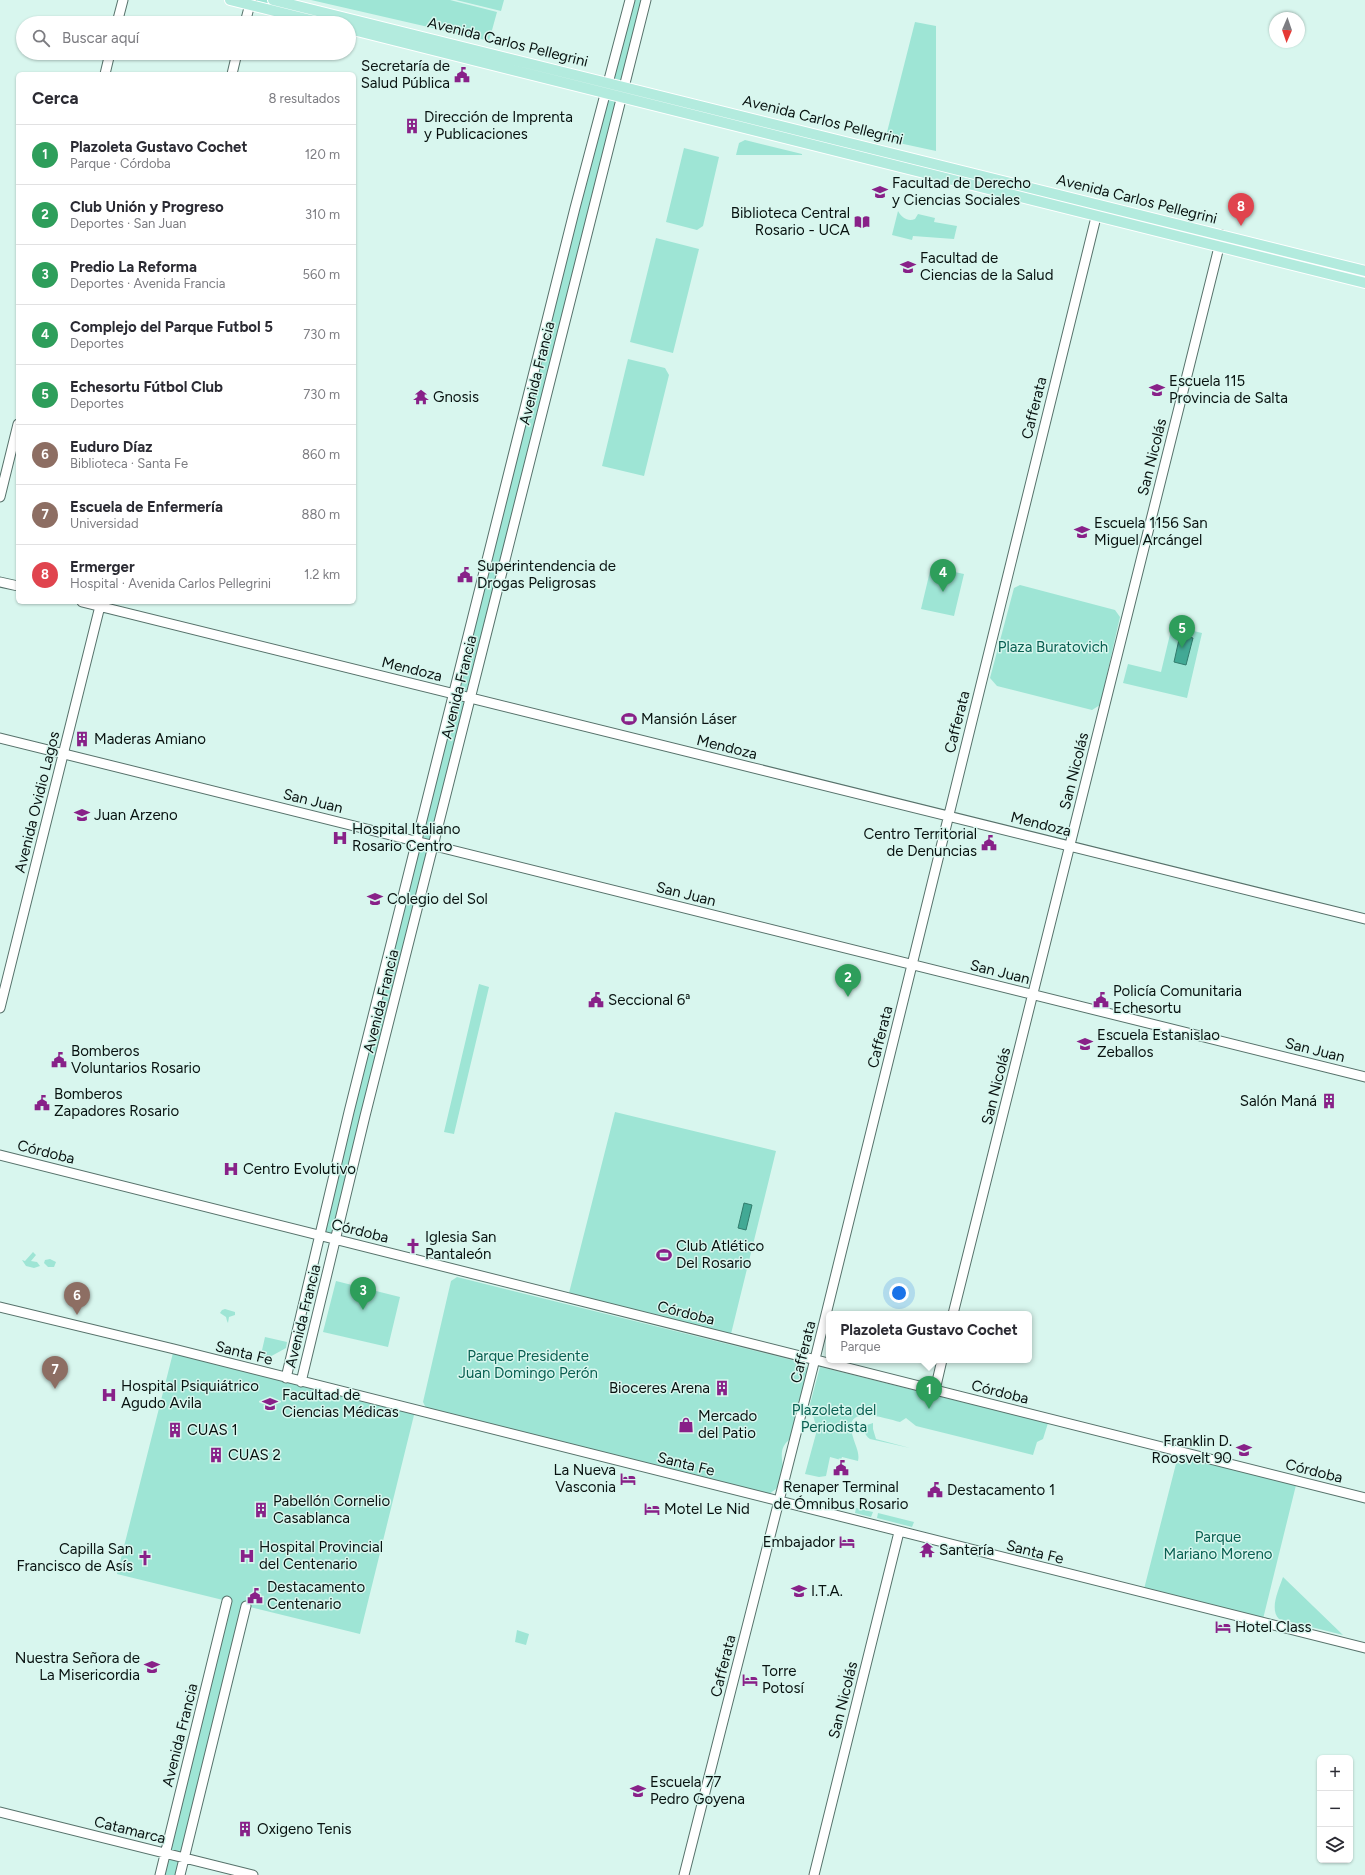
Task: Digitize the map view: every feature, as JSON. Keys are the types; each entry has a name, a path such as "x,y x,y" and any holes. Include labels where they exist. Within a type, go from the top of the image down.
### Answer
{"main road":[{"path":"119,16 123,0"},
{"path":"230,0 250,2 299,16"},
{"name":"Avenida Carlos Pellegrini","path":"273,0 338,16"},
{"name":"Avenida Francia","path":"286,1378 349,1112 608,82 630,0"},
{"name":"Avenida Francia","path":"302,1382 336,1239 646,0"},
{"path":"247,16 250,2"},
{"name":"Avenida Carlos Pellegrini","path":"356,20 1365,271"},
{"name":"Avenida Carlos Pellegrini","path":"356,31 1365,283"},
{"path":"105,72 108,60"},
{"path":"232,72 235,60"},
{"name":"Cafferata","path":"827,1311 1099,205"},
{"name":"San Nicolás","path":"954,1311 1222,235"},
{"path":"0,497 16,432"},
{"path":"0,582 16,586"},
{"name":"Mendoza","path":"100,604 471,699 1070,845 1365,919"},
{"name":"Avenida Ovidio Lagos","path":"0,1008 100,604"},
{"name":"San Juan","path":"0,738 1365,1077"},
{"name":"Córdoba","path":"0,1155 826,1363"},
{"name":"Santa Fe","path":"0,1307 1365,1648"},
{"name":"Cafferata","path":"684,1875 826,1315"},
{"name":"Córdoba","path":"827,1363 1365,1498"},
{"path":"935,1390 941,1363"},
{"name":"San Nicolás","path":"814,1875 899,1532"},
{"name":"Avenida Francia","path":"160,1875 227,1601"},
{"path":"180,1875 246,1606"},
{"name":"Catamarca","path":"0,1812 253,1875"}],"green space":[{"path":"230,0 273,0 338,16 295,16"},
{"path":"311,0 450,0 497,12 489,41"},
{"path":"456,0 504,0 501,11"},
{"path":"630,0 646,0 625,86 1365,271 1365,283 622,97 336,1239 321,1235 606,94 356,31 356,20 608,82"},
{"path":"915,22 936,26 936,151 885,140"},
{"path":"745,140 802,155 736,155 739,143"},
{"path":"684,148 719,157 703,226 697,230 666,222"},
{"path":"898,211 901,216 908,220 915,219 918,214 935,218 934,222 957,226 954,239 913,236 912,240 892,235"},
{"path":"656,238 699,249 673,353 630,342"},
{"path":"628,359 665,368 669,375 644,476 602,466"},
{"path":"931,567 964,574 954,616 921,609"},
{"name":"Plaza Buratovich","path":"1020,585 1115,610 1120,617 1100,705 1092,710 997,686 990,678 1014,588"},
{"path":"1172,626 1202,633 1187,698 1123,683 1128,664 1161,672"},
{"path":"479,984 489,987 454,1134 444,1132"},
{"name":"Club Atlético Del Rosario","path":"615,1112 776,1151 730,1338 568,1297"},
{"path":"33,1252 36,1255 31,1261 37,1262 40,1266 34,1268 26,1266 22,1260 25,1261"},
{"path":"50,1259 56,1262 54,1267 48,1267 44,1263 45,1260"},
{"name":"Parque Presidente Juan Domingo Perón","path":"457,1277 804,1363 808,1370 792,1438 783,1447 783,1472 776,1489 769,1494 427,1410 423,1402 451,1281"},
{"path":"336,1281 400,1297 388,1347 323,1332"},
{"path":"225,1309 235,1312 235,1315 229,1317 228,1323 226,1317 220,1313"},
{"path":"265,1337 287,1342 286,1348 266,1359 260,1359"},
{"path":"174,1349 415,1411 360,1634 246,1606 180,1875 160,1875 227,1601 117,1574"},
{"name":"Plazoleta del Periodista","path":"820,1367 1048,1423 1043,1439 1037,1442 1033,1455 916,1426 906,1418 900,1422 875,1416 858,1416 853,1420 851,1426 858,1452 858,1461 842,1457 841,1460 830,1457 826,1476 819,1477 805,1474 817,1430 810,1404"},
{"path":"873,1423 876,1439 910,1448 870,1439 865,1433 865,1429 867,1425"},
{"name":"Parque Mariano Moreno","path":"1179,1452 1297,1481 1262,1623 1143,1593"},
{"path":"856,1508 873,1512 871,1517 855,1513"},
{"path":"878,1513 914,1522 912,1527 877,1518"},
{"path":"1283,1577 1343,1635 1279,1619 1276,1615 1275,1604 1277,1593"},
{"path":"517,1630 529,1634 526,1645 515,1642"}],"shaded area":[{"path":"1180,635 1193,638 1186,665 1174,662"},
{"path":"744,1203 752,1205 746,1230 738,1228"}],"place":[{"name":"Secretaría de Salud Pública","path":"462,75"},
{"name":"Dirección de Imprenta y Publicaciones","path":"412,126"},
{"name":"Facultad de Derecho y Ciencias Sociales","path":"880,192"},
{"name":"Biblioteca Central Rosario - UCA","path":"862,222"},
{"name":"Ermerger","path":"1241,226"},
{"name":"Facultad de Ciencias de la Salud","path":"908,267"},
{"name":"Escuela 115 Provincia de Salta","path":"1157,390"},
{"name":"Gnosis","path":"421,397"},
{"name":"Escuela 1156 San Miguel Arcángel","path":"1082,532"},
{"name":"Superintendencia de Drogas Peligrosas","path":"465,575"},
{"name":"Complejo del Parque Futbol 5","path":"943,592"},
{"name":"Echesortu Fútbol Club","path":"1182,648"},
{"name":"Mansión Láser","path":"629,719"},
{"name":"Maderas Amiano","path":"82,739"},
{"name":"Juan Arzeno","path":"82,815"},
{"name":"Hospital Italiano Rosario Centro","path":"340,838"},
{"name":"Centro Territorial de Denuncias","path":"989,843"},
{"name":"Colegio del Sol","path":"375,899"},
{"name":"Club Unión y Progreso","path":"848,997"},
{"name":"Seccional 6ª","path":"596,1000"},
{"name":"Policía Comunitaria Echesortu","path":"1101,1000"},
{"name":"Escuela Estanislao Zeballos","path":"1085,1044"},
{"name":"Bomberos Voluntarios Rosario","path":"59,1060"},
{"name":"Salón Maná","path":"1329,1101"},
{"name":"Bomberos Zapadores Rosario","path":"42,1103"},
{"name":"Centro Evolutivo","path":"231,1169"},
{"name":"Iglesia San Pantaleón","path":"413,1246"},
{"name":"Club Atlético Del Rosario","path":"664,1255"},
{"name":"Predio La Reforma","path":"363,1310"},
{"name":"Euduro Díaz","path":"77,1315"},
{"name":"Bioceres Arena","path":"722,1388"},
{"name":"Escuela de Enfermería","path":"55,1389"},
{"name":"Hospital Psiquiátrico Agudo Avila","path":"109,1395"},
{"name":"Facultad de Ciencias Médicas","path":"270,1404"},
{"name":"Plazoleta Gustavo Cochet","path":"929,1409"},
{"name":"Mercado del Patio","path":"686,1425"},
{"name":"CUAS 1","path":"175,1430"},
{"name":"Franklin D. Roosvelt 90","path":"1244,1450"},
{"name":"CUAS 2","path":"216,1455"},
{"name":"Renaper Terminal de Ómnibus Rosario","path":"841,1468"},
{"name":"La Nueva Vasconia","path":"628,1479"},
{"name":"Destacamento 1","path":"935,1490"},
{"name":"Motel Le Nid","path":"652,1509"},
{"name":"Pabellón Cornelio Casablanca","path":"261,1510"},
{"name":"Embajador","path":"847,1542"},
{"name":"Santería","path":"927,1550"},
{"name":"Hospital Provincial del Centenario","path":"247,1556"},
{"name":"Capilla San Francisco de Asís","path":"145,1558"},
{"name":"I.T.A.","path":"799,1591"},
{"name":"Destacamento Centenario","path":"255,1596"},
{"name":"Hotel Class","path":"1223,1627"},
{"name":"Nuestra Señora de La Misericordia","path":"152,1667"},
{"name":"Torre Potosí","path":"750,1680"},
{"name":"Escuela 77 Pedro Goyena","path":"638,1791"},
{"name":"Oxigeno Tenis","path":"245,1829"}]}
